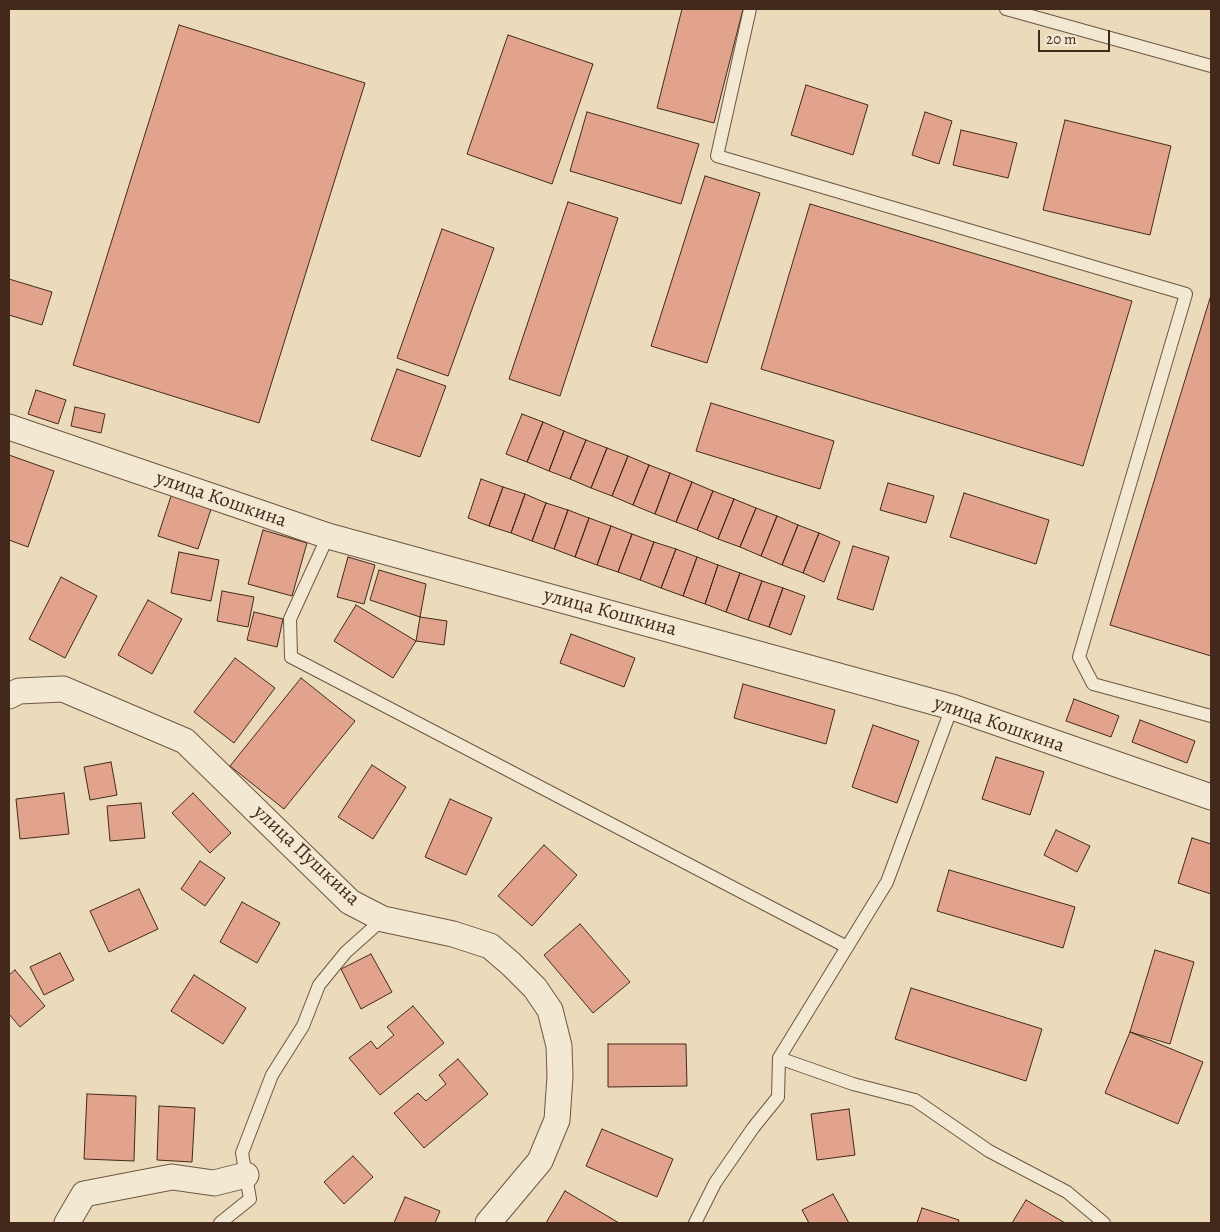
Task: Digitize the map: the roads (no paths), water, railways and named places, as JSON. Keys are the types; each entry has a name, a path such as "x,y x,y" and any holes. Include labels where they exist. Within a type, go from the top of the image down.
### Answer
{"street":[{"name":"улица Кошкина","path":"9,427 328,536 952,707 1211,797"},
{"name":"улица Пушкина","path":"9,696 19,691 63,689 185,741 350,902 383,919 453,934 490,946 535,988 550,1010 559,1046 560,1076 557,1120 540,1161 488,1223"},
{"path":"68,1223 84,1194 172,1177 214,1183 246,1175"}],"lane":[{"path":"750,9 716,156 1186,294 1079,657 1093,684 1211,716"},
{"path":"1006,9 1211,66"},
{"path":"328,536 290,619 291,657 847,947"},
{"path":"696,1223 715,1183 753,1128 778,1097 778,1058 886,882 952,707"},
{"path":"220,1223 250,1199 242,1154 272,1075 304,1026 319,986 346,952 383,919"},
{"path":"778,1058 853,1084 915,1100 990,1151 1067,1192 1104,1223"}]}
